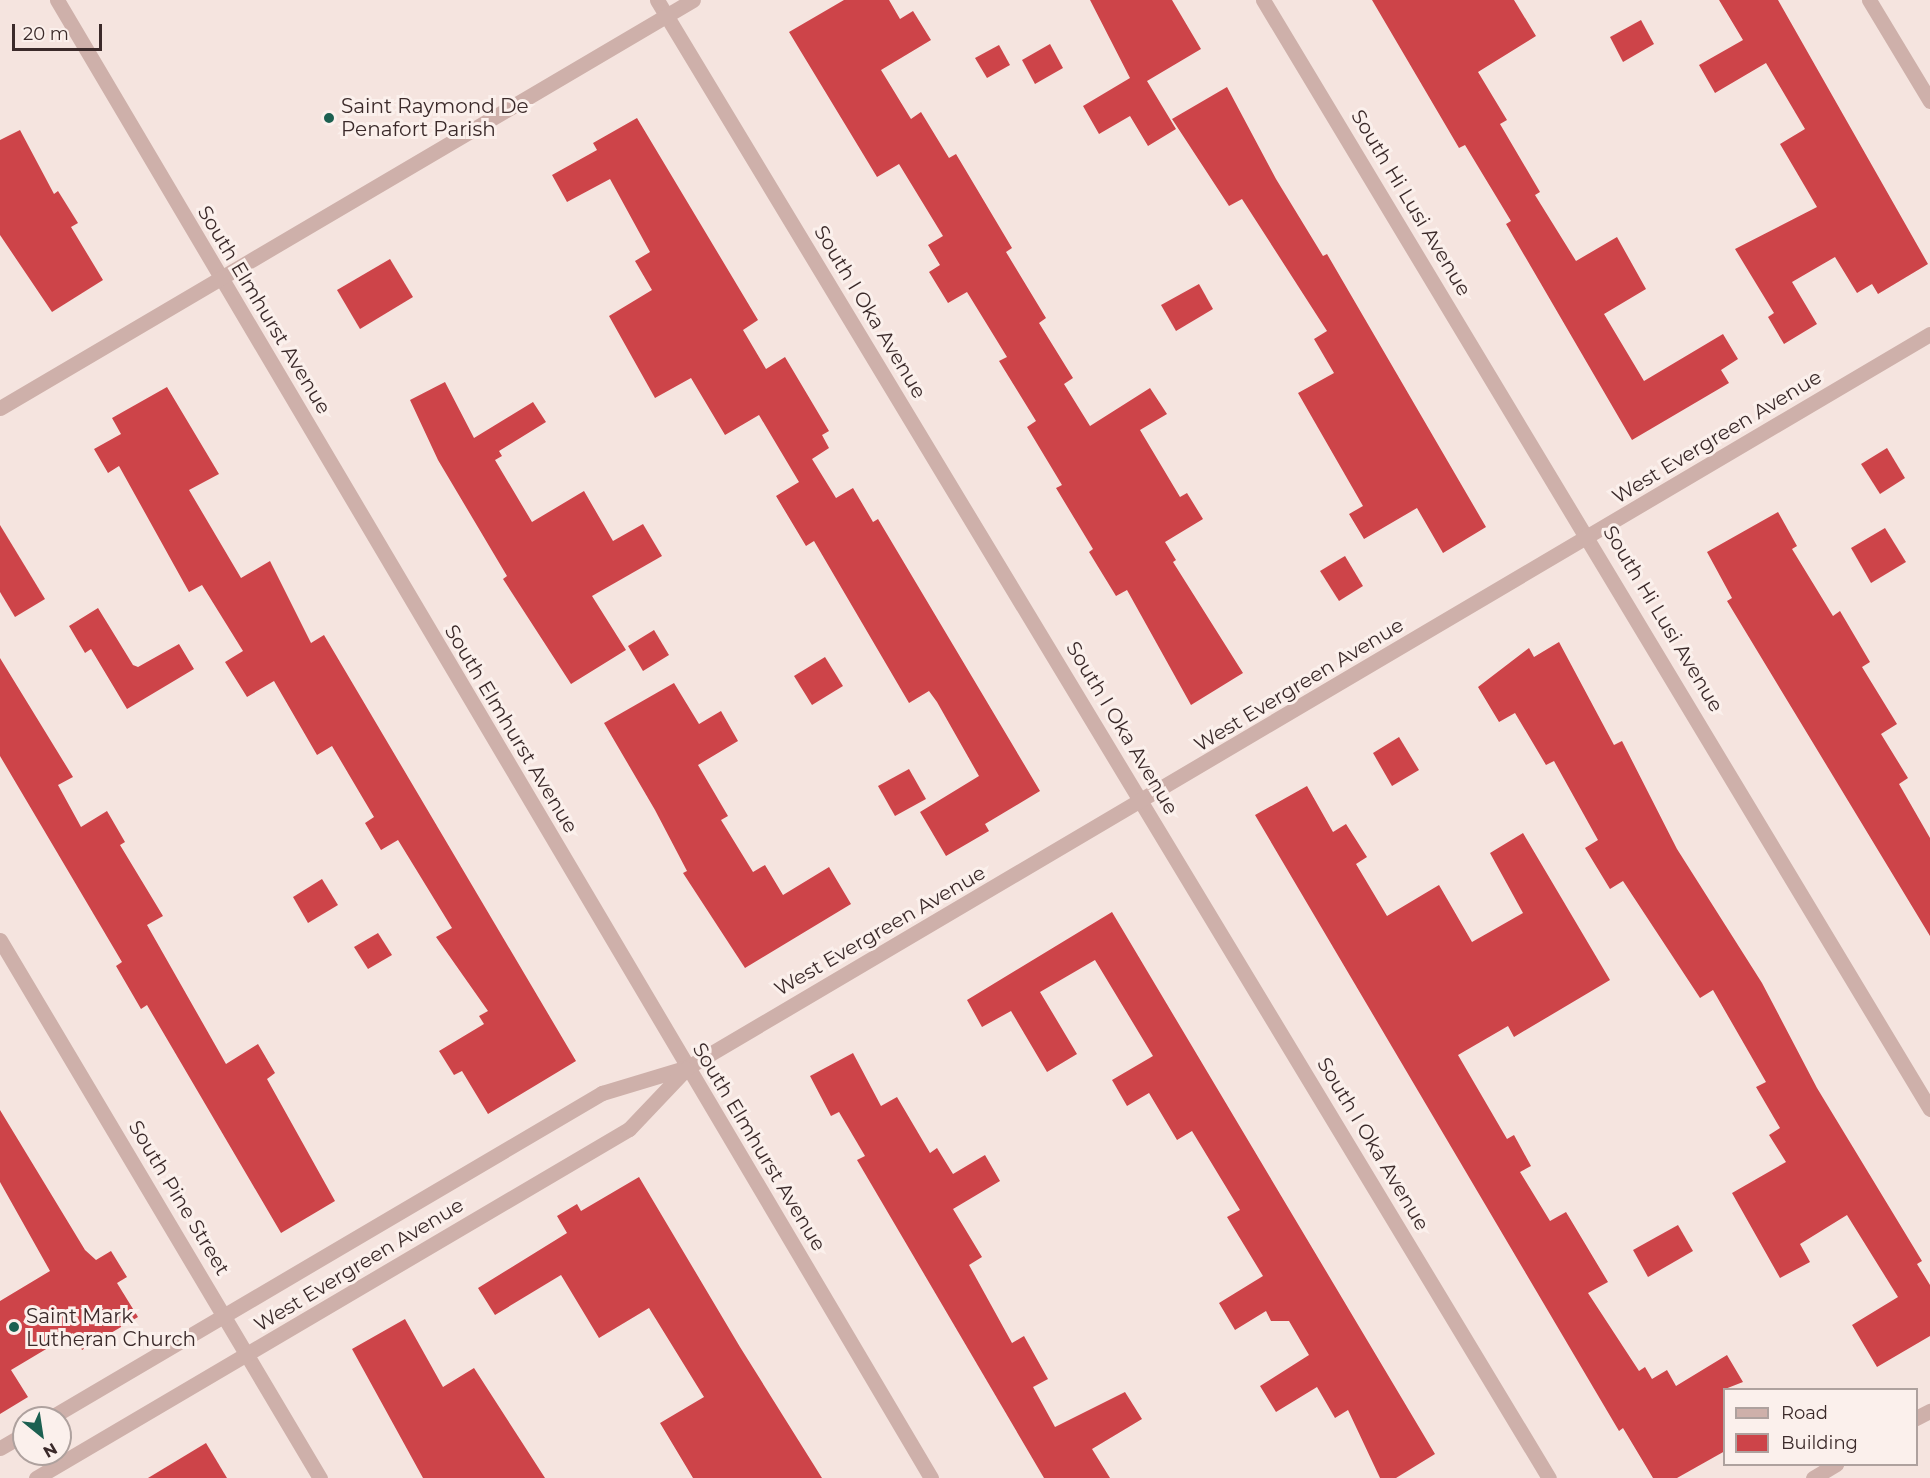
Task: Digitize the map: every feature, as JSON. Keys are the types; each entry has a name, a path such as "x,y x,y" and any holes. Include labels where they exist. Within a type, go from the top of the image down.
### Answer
{"street":[{"name":"South Elmhurst Avenue","path":"57,0 931,1478"},
{"name":"South I Oka Avenue","path":"657,0 1549,1478"},
{"path":"0,408 693,0"},
{"name":"South Hi Lusi Avenue","path":"1263,0 1590,537 1930,1109"},
{"path":"1869,0 1930,101"},
{"name":"West Evergreen Avenue","path":"70,1406 602,1093 688,1067 1143,803 1930,334"},
{"name":"South Pine Street","path":"0,940 249,1354 320,1478"},
{"name":"West Evergreen Avenue","path":"36,1478 629,1129 688,1067"},
{"path":"1813,1478 1833,1466"}],"building":[{"path":"844,0 889,0 900,19 913,11 931,40 881,70 911,119 921,112 949,158 956,154 1012,248 1006,252 1046,318 1039,323 1073,378 1064,384 1090,426 1150,388 1167,414 1140,430 1180,497 1187,493 1203,519 1165,542 1176,560 1173,562 1243,673 1191,705 1127,590 1116,596 1089,552 1093,549 1056,488 1062,485 1027,427 1036,421 999,361 1007,357 967,292 948,303 929,272 940,265 928,245 943,236 899,164 877,177 789,32"},
{"path":"1090,0 1172,0 1201,49 1147,81 1176,129 1148,146 1130,116 1099,134 1083,106 1130,78"},
{"path":"1372,0 1514,0 1536,36 1478,72 1507,120 1500,124 1540,192 1535,195 1576,261 1617,237 1646,289 1604,314 1644,381 1723,334 1738,359 1721,370 1729,383 1632,440 1506,224 1511,221 1465,145 1459,148"},
{"path":"1719,0 1778,0 1928,264 1878,294 1872,284 1857,293 1835,257 1792,282 1817,324 1784,344 1768,317 1774,313 1735,249 1817,207 1780,144 1805,129 1766,63 1715,93 1699,65 1743,40"},
{"path":"1641,20 1654,44 1623,62 1610,37"},
{"path":"1050,44 1063,68 1035,84 1022,60"},
{"path":"999,45 1010,65 987,78 975,58"},
{"path":"1227,87 1276,179 1323,256 1327,254 1486,527 1443,553 1417,508 1364,539 1349,514 1363,506 1298,393 1334,373 1314,339 1327,331 1242,199 1229,206 1172,119"},
{"path":"637,118 758,320 743,330 766,369 785,357 829,431 822,435 829,448 812,459 836,498 853,488 873,522 878,519 1040,791 985,824 989,831 946,856 920,812 979,776 929,691 909,703 814,541 806,546 776,496 799,482 759,415 725,435 691,378 655,398 609,316 652,290 635,261 650,252 610,179 567,202 552,175 597,150 593,143"},
{"path":"20,130 54,194 58,191 78,223 71,227 103,280 52,312 0,235 0,140"},
{"path":"390,259 413,297 360,329 337,290"},
{"path":"1199,284 1213,309 1176,331 1161,305"},
{"path":"445,382 474,438 533,402 546,422 499,451 502,456 495,460 532,522 584,491 613,541 643,524 662,556 592,596 626,650 571,684 503,579 507,576 438,460 410,400"},
{"path":"167,387 219,474 189,490 241,578 270,561 311,643 324,635 576,1061 488,1114 462,1071 454,1075 439,1051 484,1024 479,1016 488,1011 436,937 452,928 398,840 381,850 365,823 374,817 332,746 317,755 274,681 247,697 225,662 243,651 202,585 189,592 119,466 108,473 94,449 121,434 112,418"},
{"path":"1887,448 1905,478 1880,494 1861,464"},
{"path":"1778,512 1797,546 1792,549 1833,616 1840,611 1870,662 1862,667 1897,724 1881,734 1908,778 1899,784 1930,838 1930,936 1727,601 1732,598 1707,552"},
{"path":"0,525 45,599 15,617 0,592"},
{"path":"1885,528 1906,562 1871,583 1851,548"},
{"path":"1345,556 1363,586 1339,601 1320,571"},
{"path":"98,608 133,665 138,667 179,644 194,669 127,709 91,649 85,653 69,626"},
{"path":"654,630 669,655 643,671 628,646"},
{"path":"1559,642 1614,745 1622,741 1677,849 1762,983 1817,1088 1922,1261 1917,1264 1930,1285 1930,1336 1877,1367 1852,1325 1898,1297 1847,1215 1800,1244 1810,1262 1780,1278 1732,1193 1786,1162 1769,1135 1780,1128 1756,1087 1766,1082 1713,990 1700,998 1623,881 1610,889 1585,848 1598,840 1554,761 1546,765 1515,713 1499,722 1478,687 1529,648 1534,657"},
{"path":"825,657 843,686 812,705 794,676"},
{"path":"0,658 73,777 58,785 81,827 107,811 125,842 120,845 163,916 147,925 226,1064 258,1044 275,1073 267,1079 335,1201 281,1233 147,1005 141,1009 116,966 122,962 0,756"},
{"path":"674,683 699,724 721,711 738,741 698,765 728,816 721,820 753,872 765,865 783,895 829,867 851,904 745,968 683,873 687,871 655,810 604,723"},
{"path":"1399,737 1419,770 1392,786 1373,753"},
{"path":"909,769 926,799 895,816 878,786"},
{"path":"1307,786 1333,832 1346,824 1367,857 1356,864 1387,916 1439,885 1472,942 1523,913 1490,853 1523,833 1610,980 1514,1037 1508,1026 1458,1055 1507,1139 1514,1135 1531,1166 1520,1172 1550,1221 1566,1212 1608,1282 1588,1293 1639,1371 1645,1367 1652,1379 1667,1370 1676,1386 1727,1355 1743,1382 1723,1388 1723,1452 1677,1478 1653,1478 1623,1428 1619,1431 1255,815"},
{"path":"322,879 338,905 308,923 293,897"},
{"path":"1112,912 1435,1454 1396,1478 1380,1478 1348,1410 1335,1418 1317,1387 1276,1412 1260,1386 1309,1355 1289,1321 1271,1321 1266,1311 1235,1330 1219,1303 1263,1276 1227,1217 1240,1210 1192,1131 1177,1140 1149,1093 1127,1106 1112,1080 1153,1056 1095,960 1040,992 1077,1054 1047,1072 1011,1011 982,1027 967,1000"},
{"path":"378,933 392,955 368,969 354,947"},
{"path":"853,1053 881,1106 897,1097 930,1153 937,1148 953,1174 985,1155 1000,1181 953,1209 982,1257 969,1265 1012,1343 1024,1336 1048,1379 1033,1387 1055,1427 1125,1392 1142,1419 1092,1449 1110,1478 1044,1478 857,1160 865,1156 839,1112 831,1116 810,1076"},
{"path":"0,1110 85,1250 96,1260 111,1251 127,1277 117,1283 138,1317 82,1350 73,1333 11,1370 28,1397 0,1414 0,1301 50,1271 0,1182"},
{"path":"639,1177 740,1347 822,1478 693,1478 660,1423 704,1397 649,1308 599,1338 561,1275 495,1315 478,1288 567,1233 557,1216 577,1204 581,1211"},
{"path":"1678,1225 1693,1251 1648,1277 1633,1250"},
{"path":"405,1319 443,1387 474,1368 545,1478 423,1478 352,1349"},
{"path":"206,1443 227,1478 148,1478"}],"place":[{"name":"Saint Raymond De Penafort Parish","path":"329,118"},
{"name":"Saint Mark Lutheran Church","path":"14,1327"}]}
